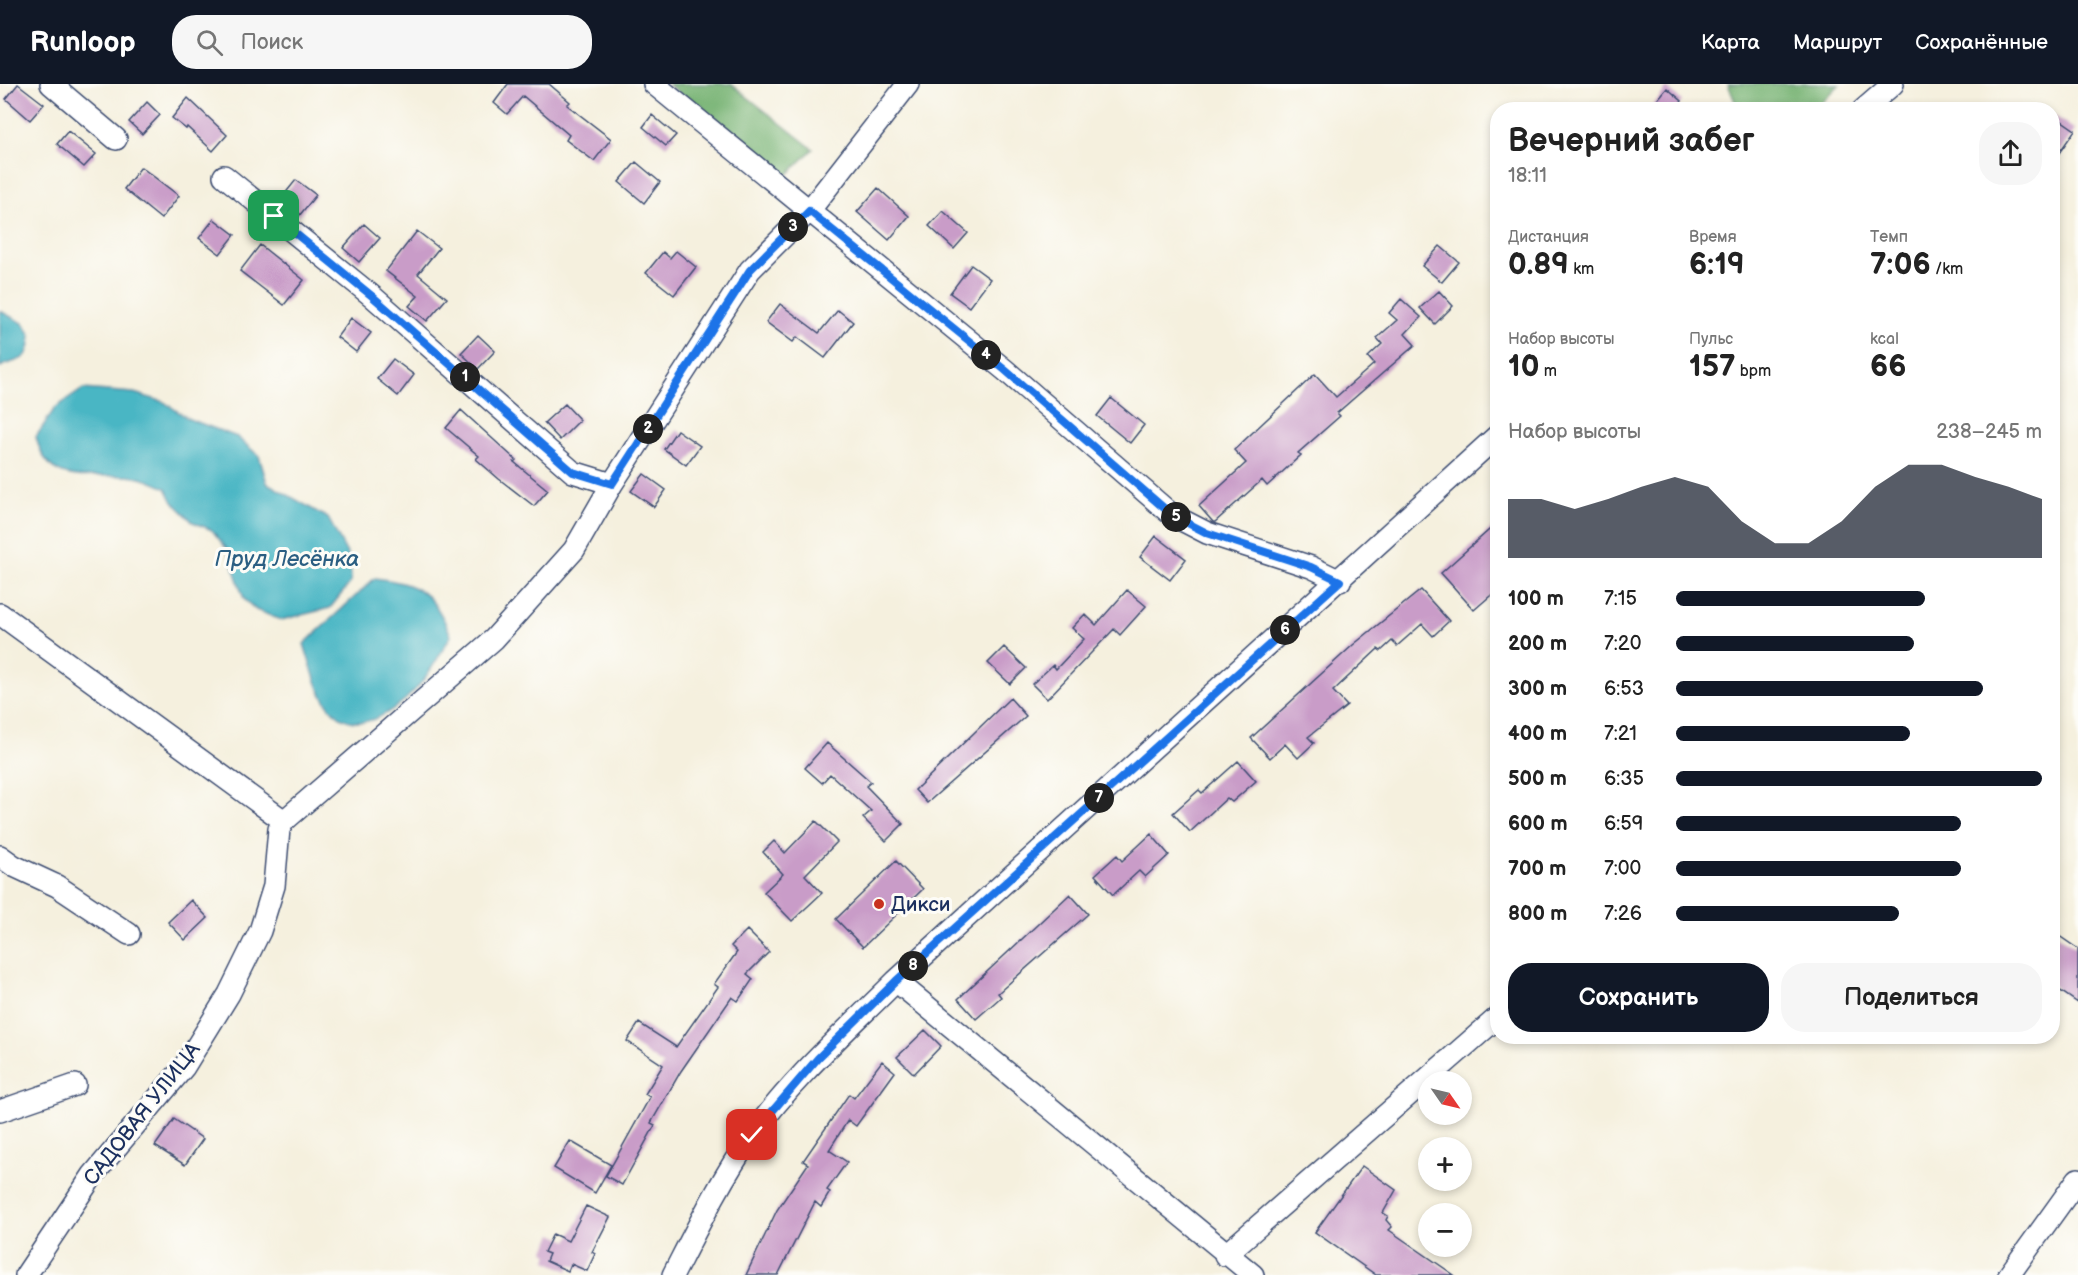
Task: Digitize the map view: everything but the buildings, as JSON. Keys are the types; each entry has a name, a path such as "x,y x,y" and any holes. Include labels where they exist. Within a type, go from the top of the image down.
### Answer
{"street":[{"path":"51,84 116,139"},
{"path":"654,84 1005,370 1172,515 1207,533 1311,567 1340,581"},
{"path":"0,614 284,821 494,639 574,550 612,484 750,270 809,211 908,84"},
{"path":"1872,102 1893,84"},
{"path":"225,176 372,296 573,472 612,484"},
{"path":"673,1275 700,1220 752,1135 818,1058 896,981 1340,581 1490,442"},
{"name":"САДОВАЯ УЛИЦА","path":"26,1275 93,1175 184,1067 229,994 260,931 274,886 279,829 284,821"},
{"path":"0,856 57,886 129,934"},
{"path":"896,981 1225,1255 1253,1275"},
{"path":"1225,1255 1490,1024"},
{"path":"0,1111 75,1084"},
{"path":"2009,1275 2078,1179"}],"green space":[{"path":"668,84 731,84 813,149 783,179"},
{"path":"1728,84 1840,84 1822,102 1735,102"}],"water":[{"path":"0,311 23,323 31,335 26,355 0,367"},
{"name":"Пруд Лесёнка","path":"83,389 134,393 164,402 189,419 237,437 259,456 267,483 328,518 350,559 351,582 330,608 281,620 256,610 244,599 227,549 212,530 193,522 173,502 166,488 140,478 78,476 64,474 53,467 43,456 36,437 55,408"},
{"name":"Пруд Лесёнка","path":"375,578 390,580 424,593 445,621 451,636 425,678 407,698 377,718 355,722 344,719 328,705 315,680 304,644"}],"place":[{"name":"Дикси","path":"879,904"}],"route":[{"path":"274,216 372,296 573,472 612,484 750,270 809,211 1005,370 1172,515 1207,533 1311,567 1340,581 896,981 818,1058 752,1135"}]}
